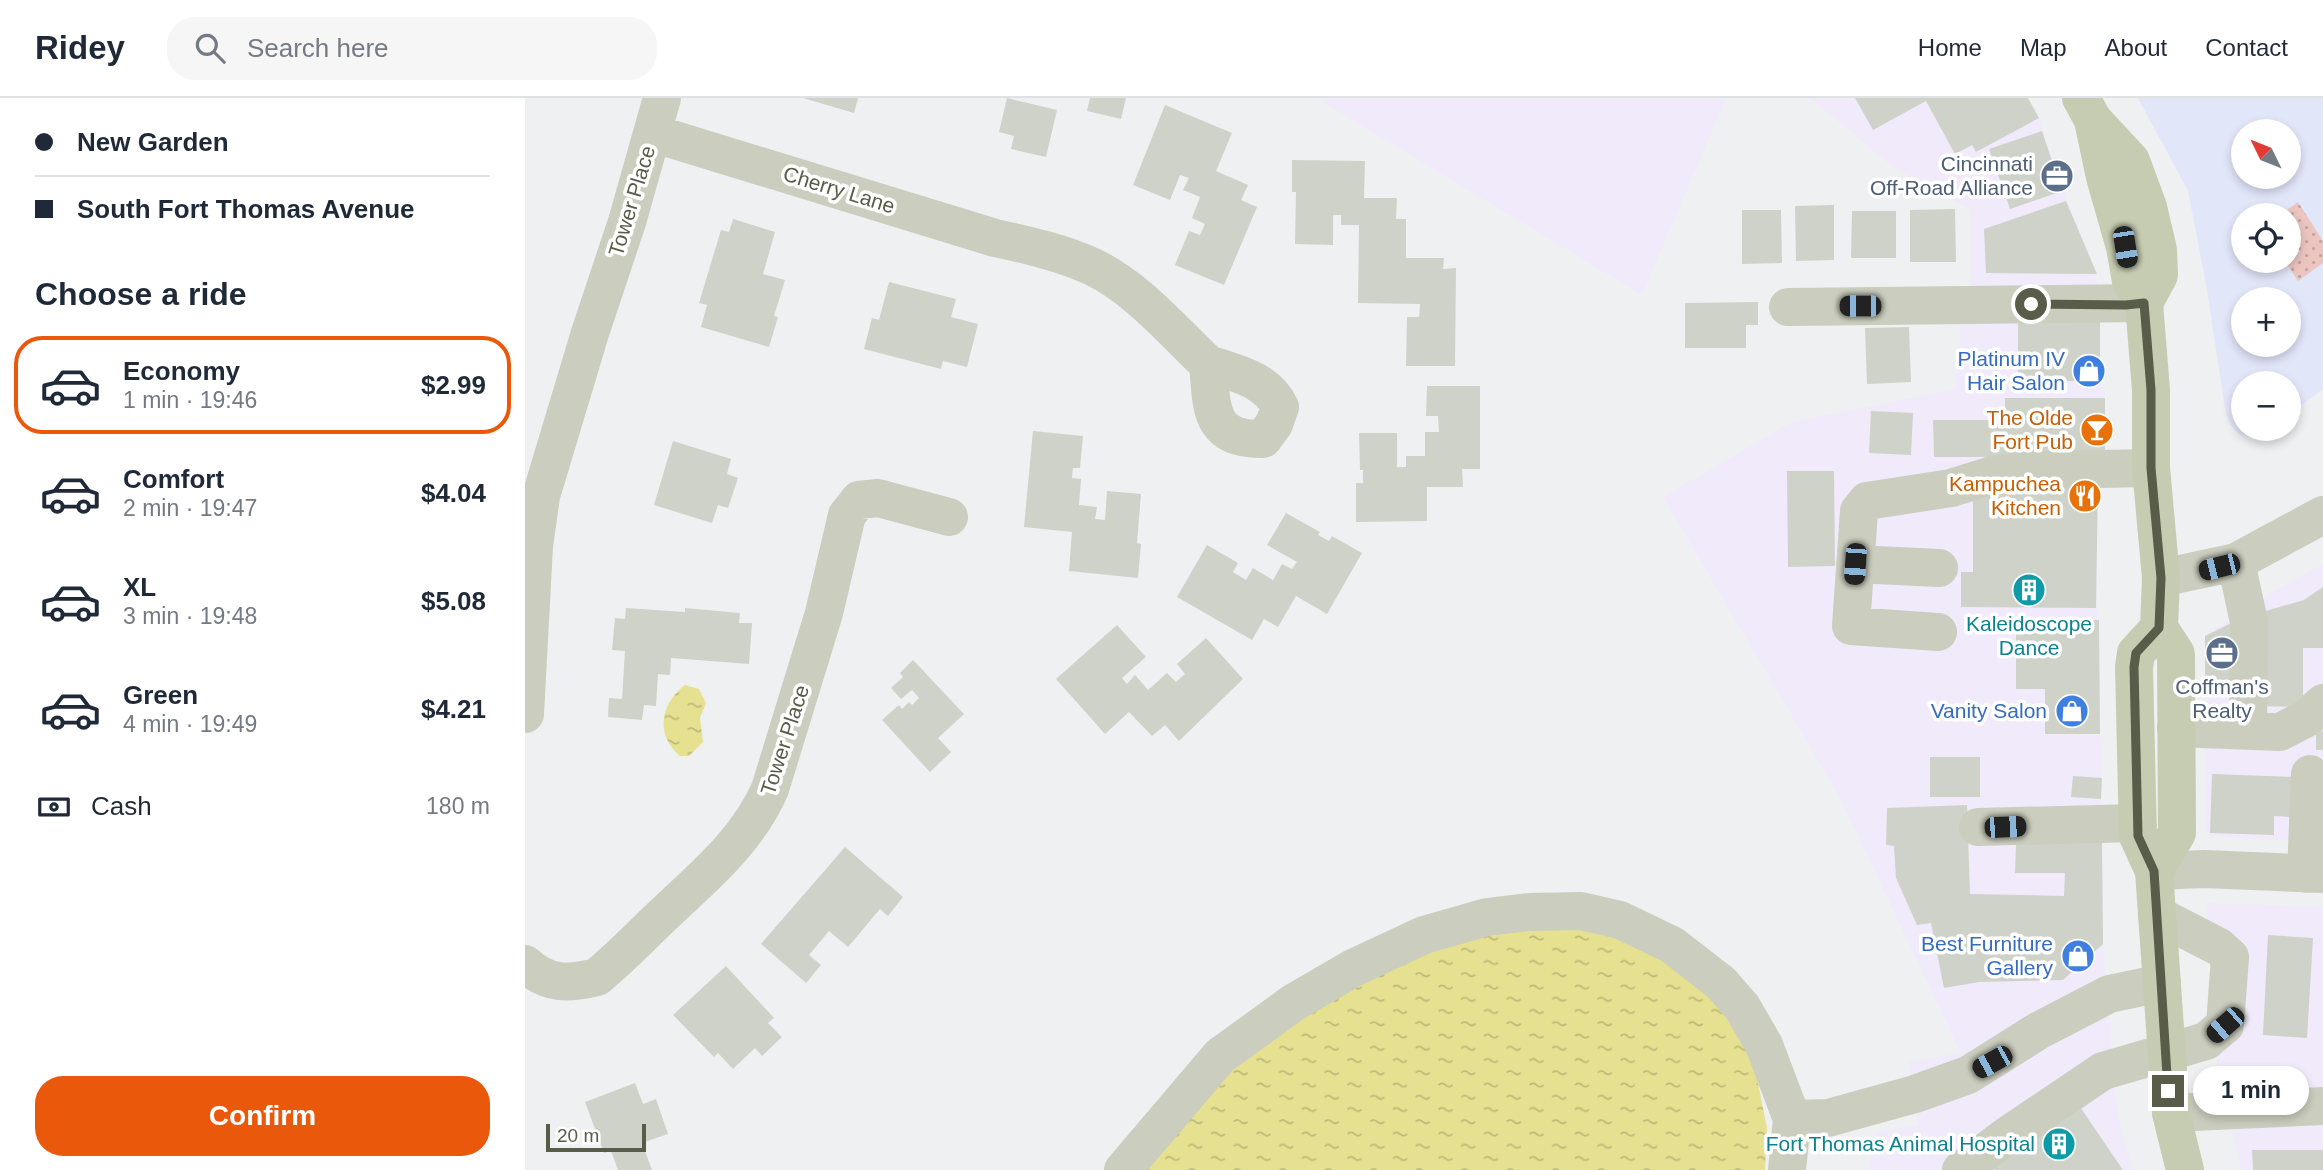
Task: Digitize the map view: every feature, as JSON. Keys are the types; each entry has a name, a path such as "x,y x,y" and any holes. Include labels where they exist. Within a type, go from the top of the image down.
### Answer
{"main road":[{"path":"2087,109 2125,247 2131,281 2144,303 2151,390 2151,468 2161,578 2159,628 2176,654 2177,833 2154,871"},
{"path":"2159,628 2136,653 2134,667 2137,823 2138,836 2154,871 2171,1113 2185,1170"}],"street":[{"name":"Cherry Lane","path":"657,115 984,235 1094,268 1131,292 1208,364"},
{"name":"Tower Place","path":"525,714 534,546 541,496 599,304 628,222 657,115"},
{"path":"1788,307 2144,303"},
{"path":"1938,632 1851,625 1859,511 1867,501 1951,488 1996,474 2151,468"},
{"name":"Tower Place","path":"525,964 548,980 578,981 597,977 706,874 744,834 762,809 779,765 824,613 847,515 859,500 878,498 949,517"},
{"path":"2161,578 2236,562 2323,515"},
{"path":"2236,562 2249,622 2248,731"},
{"path":"1855,564 1939,568"},
{"path":"2176,728 2280,732 2307,718 2323,704"},
{"path":"2154,871 2204,869 2314,874 2310,774"},
{"path":"1979,827 2137,823"},
{"path":"1123,1170 1220,1056 1293,1003 1353,968 1424,935 1487,917 1530,912 1581,911 1620,920 1672,945 1721,983 1742,1007 1764,1045 1792,1119 1787,1170"},
{"path":"1961,1170 2103,1071 2206,1041 2225,1025 2230,957 2219,947 2157,915"},
{"path":"1792,1119 1828,1118 1915,1094 1968,1075 2038,1031 2109,994 2162,983"},
{"path":"2171,1113 2323,1106"}],"shaded area":[{"path":"1316,98 1726,98 1642,295"},
{"path":"1810,98 2028,98 2039,118 2057,176 2097,274 2097,293 1971,294 1971,210 1893,167"},
{"path":"2138,98 2323,98 2323,389 2301,405 2301,371 2231,371 2231,425 2226,414 2206,284 2188,191"},
{"path":"2301,207 2323,241 2323,263 2298,281 2293,273 2301,273"},
{"path":"1962,315 2100,317 2100,381 2105,398 2098,481 2096,608 2099,620 2103,944 2117,1113 2133,1170 1868,1170 1875,1133 1918,1125 1908,1062 1961,1053 1839,796 1663,497 1792,422 1955,389"},
{"path":"2323,564 2323,842 2210,835 2205,829 2205,636 2251,604"},
{"path":"2206,903 2323,907 2323,1170 2241,1170 2217,1063"}],"water":[{"path":"685,685 699,689 706,703 700,718 703,742 689,756 680,756 667,739 664,720 670,701"},
{"path":"1530,921 1614,930 1664,956 1729,1013 1754,1063 1767,1128 1765,1170 1144,1170 1195,1101 1282,1030 1408,954"}],"building":[{"path":"803,98 858,98 854,113"},
{"path":"1007,98 1057,110 1046,157 1011,149 1014,136 999,132"},
{"path":"1090,98 1126,98 1121,119 1087,111"},
{"path":"1855,98 2028,98 2039,118 1976,152 1972,145 1955,154 1926,101 1873,130"},
{"path":"1165,105 1232,133 1216,171 1248,185 1241,200 1257,207 1224,285 1175,265 1189,231 1200,235 1205,224 1192,218 1200,197 1183,190 1189,178 1180,175 1170,200 1133,185"},
{"path":"2042,131 2062,191 2010,209 1989,149"},
{"path":"1292,160 1365,161 1364,198 1397,198 1396,219 1406,219 1406,258 1444,258 1443,269 1456,268 1455,366 1406,366 1407,317 1419,317 1420,304 1358,303 1359,225 1341,225 1341,215 1333,215 1333,245 1295,244 1296,192 1292,192"},
{"path":"2066,201 2097,274 1986,273 1984,229"},
{"path":"1834,205 1834,260 1796,261 1795,206"},
{"path":"1955,209 1956,262 1910,262 1910,210"},
{"path":"1742,210 1781,210 1782,263 1742,264"},
{"path":"1852,211 1896,211 1896,258 1851,258"},
{"path":"733,219 775,232 763,274 785,280 774,316 778,317 769,347 701,327 707,305 699,303 721,230 729,232"},
{"path":"889,282 956,299 951,317 978,324 967,367 943,361 941,369 864,349 872,318 879,320"},
{"path":"1758,302 1758,325 1746,325 1746,348 1685,348 1685,303"},
{"path":"2018,317 2100,317 2100,381 2018,381"},
{"path":"1909,327 1911,382 1867,384 1865,328"},
{"path":"1427,386 1480,386 1480,469 1462,469 1463,487 1427,487 1427,521 1356,522 1356,483 1363,483 1359,433 1397,433 1397,467 1406,467 1406,456 1425,456 1425,432 1439,432 1438,416 1426,416"},
{"path":"2005,398 2105,398 2105,457 1934,457 1933,420 2005,420"},
{"path":"1871,411 1913,413 1911,455 1869,453"},
{"path":"1033,431 1083,436 1080,468 1073,468 1072,478 1081,479 1079,505 1097,507 1095,519 1105,520 1107,491 1141,494 1137,543 1141,544 1138,578 1069,571 1072,532 1024,527"},
{"path":"673,441 731,459 727,474 738,478 728,508 718,505 712,523 654,505"},
{"path":"1787,471 1834,471 1835,566 1788,567"},
{"path":"2098,481 2096,608 1961,607 1961,572 1973,572 1973,489"},
{"path":"1286,513 1320,532 1318,535 1329,541 1332,536 1362,553 1327,614 1296,596 1278,627 1264,619 1252,640 1177,597 1207,545 1238,563 1233,572 1246,580 1253,568 1273,580 1282,564 1292,569 1297,562 1267,545"},
{"path":"2323,587 2323,648 2303,648 2303,707 2254,706 2255,614 2304,600"},
{"path":"626,608 685,612 685,608 740,613 739,623 752,623 749,664 671,658 670,675 658,674 656,706 644,705 642,720 608,717 609,698 622,699 625,651 612,650 615,618 625,619"},
{"path":"2241,618 2240,690 2205,690 2205,636"},
{"path":"2099,620 2100,734 2045,734 2045,689 2016,689 2016,621"},
{"path":"1117,625 1146,657 1122,678 1127,684 1135,675 1148,690 1167,673 1176,682 1185,674 1177,664 1206,638 1243,679 1179,741 1165,725 1152,736 1129,712 1105,734 1056,679"},
{"path":"913,660 964,714 938,738 951,752 930,772 882,720 899,705 902,709 919,698 912,690 901,699 891,688 903,677 900,673"},
{"path":"2316,731 2323,731 2323,750 2316,750"},
{"path":"1930,757 1980,757 1980,797 1930,797"},
{"path":"2212,774 2294,777 2292,817 2274,816 2274,835 2210,833"},
{"path":"2073,776 2102,778 2101,799 2071,797"},
{"path":"1967,805 1970,894 2064,896 2065,873 2015,873 2016,844 2102,841 2103,944 2063,980 1979,982 1944,988 1931,923 1917,925 1896,878 1894,846 1886,845 1887,808"},
{"path":"845,847 903,897 888,916 880,909 848,947 829,931 809,955 821,965 806,983 761,944"},
{"path":"2268,935 2313,938 2307,1038 2263,1035"},
{"path":"726,966 774,1018 768,1023 782,1037 762,1056 755,1048 733,1069 718,1053 714,1057 673,1015"},
{"path":"635,1083 643,1104 656,1099 668,1134 642,1143 652,1170 618,1170 611,1151 604,1153 585,1102"},
{"name":"Fort Thomas Animal Hospital","path":"2076,1101 2123,1170 1995,1170 1989,1161"},
{"path":"2252,1150 2323,1150 2323,1170 2253,1170"}],"place":[{"name":"Cincinnati Off-Road Alliance","path":"2057,176"},
{"name":"Platinum IV Hair Salon","path":"2089,371"},
{"name":"The Olde Fort Pub","path":"2097,430"},
{"name":"Kampuchea Kitchen","path":"2085,496"},
{"name":"Kaleidoscope Dance","path":"2029,590"},
{"name":"Coffman's Realty","path":"2222,653"},
{"name":"Vanity Salon","path":"2072,711"},
{"name":"Best Furniture Gallery","path":"2078,956"},
{"name":"Fort Thomas Animal Hospital","path":"2059,1144"}],"route":[{"path":"2031,304 2144,303 2151,390 2151,468 2161,578 2159,628 2136,653 2134,667 2138,836 2154,871 2168,1091"}]}
